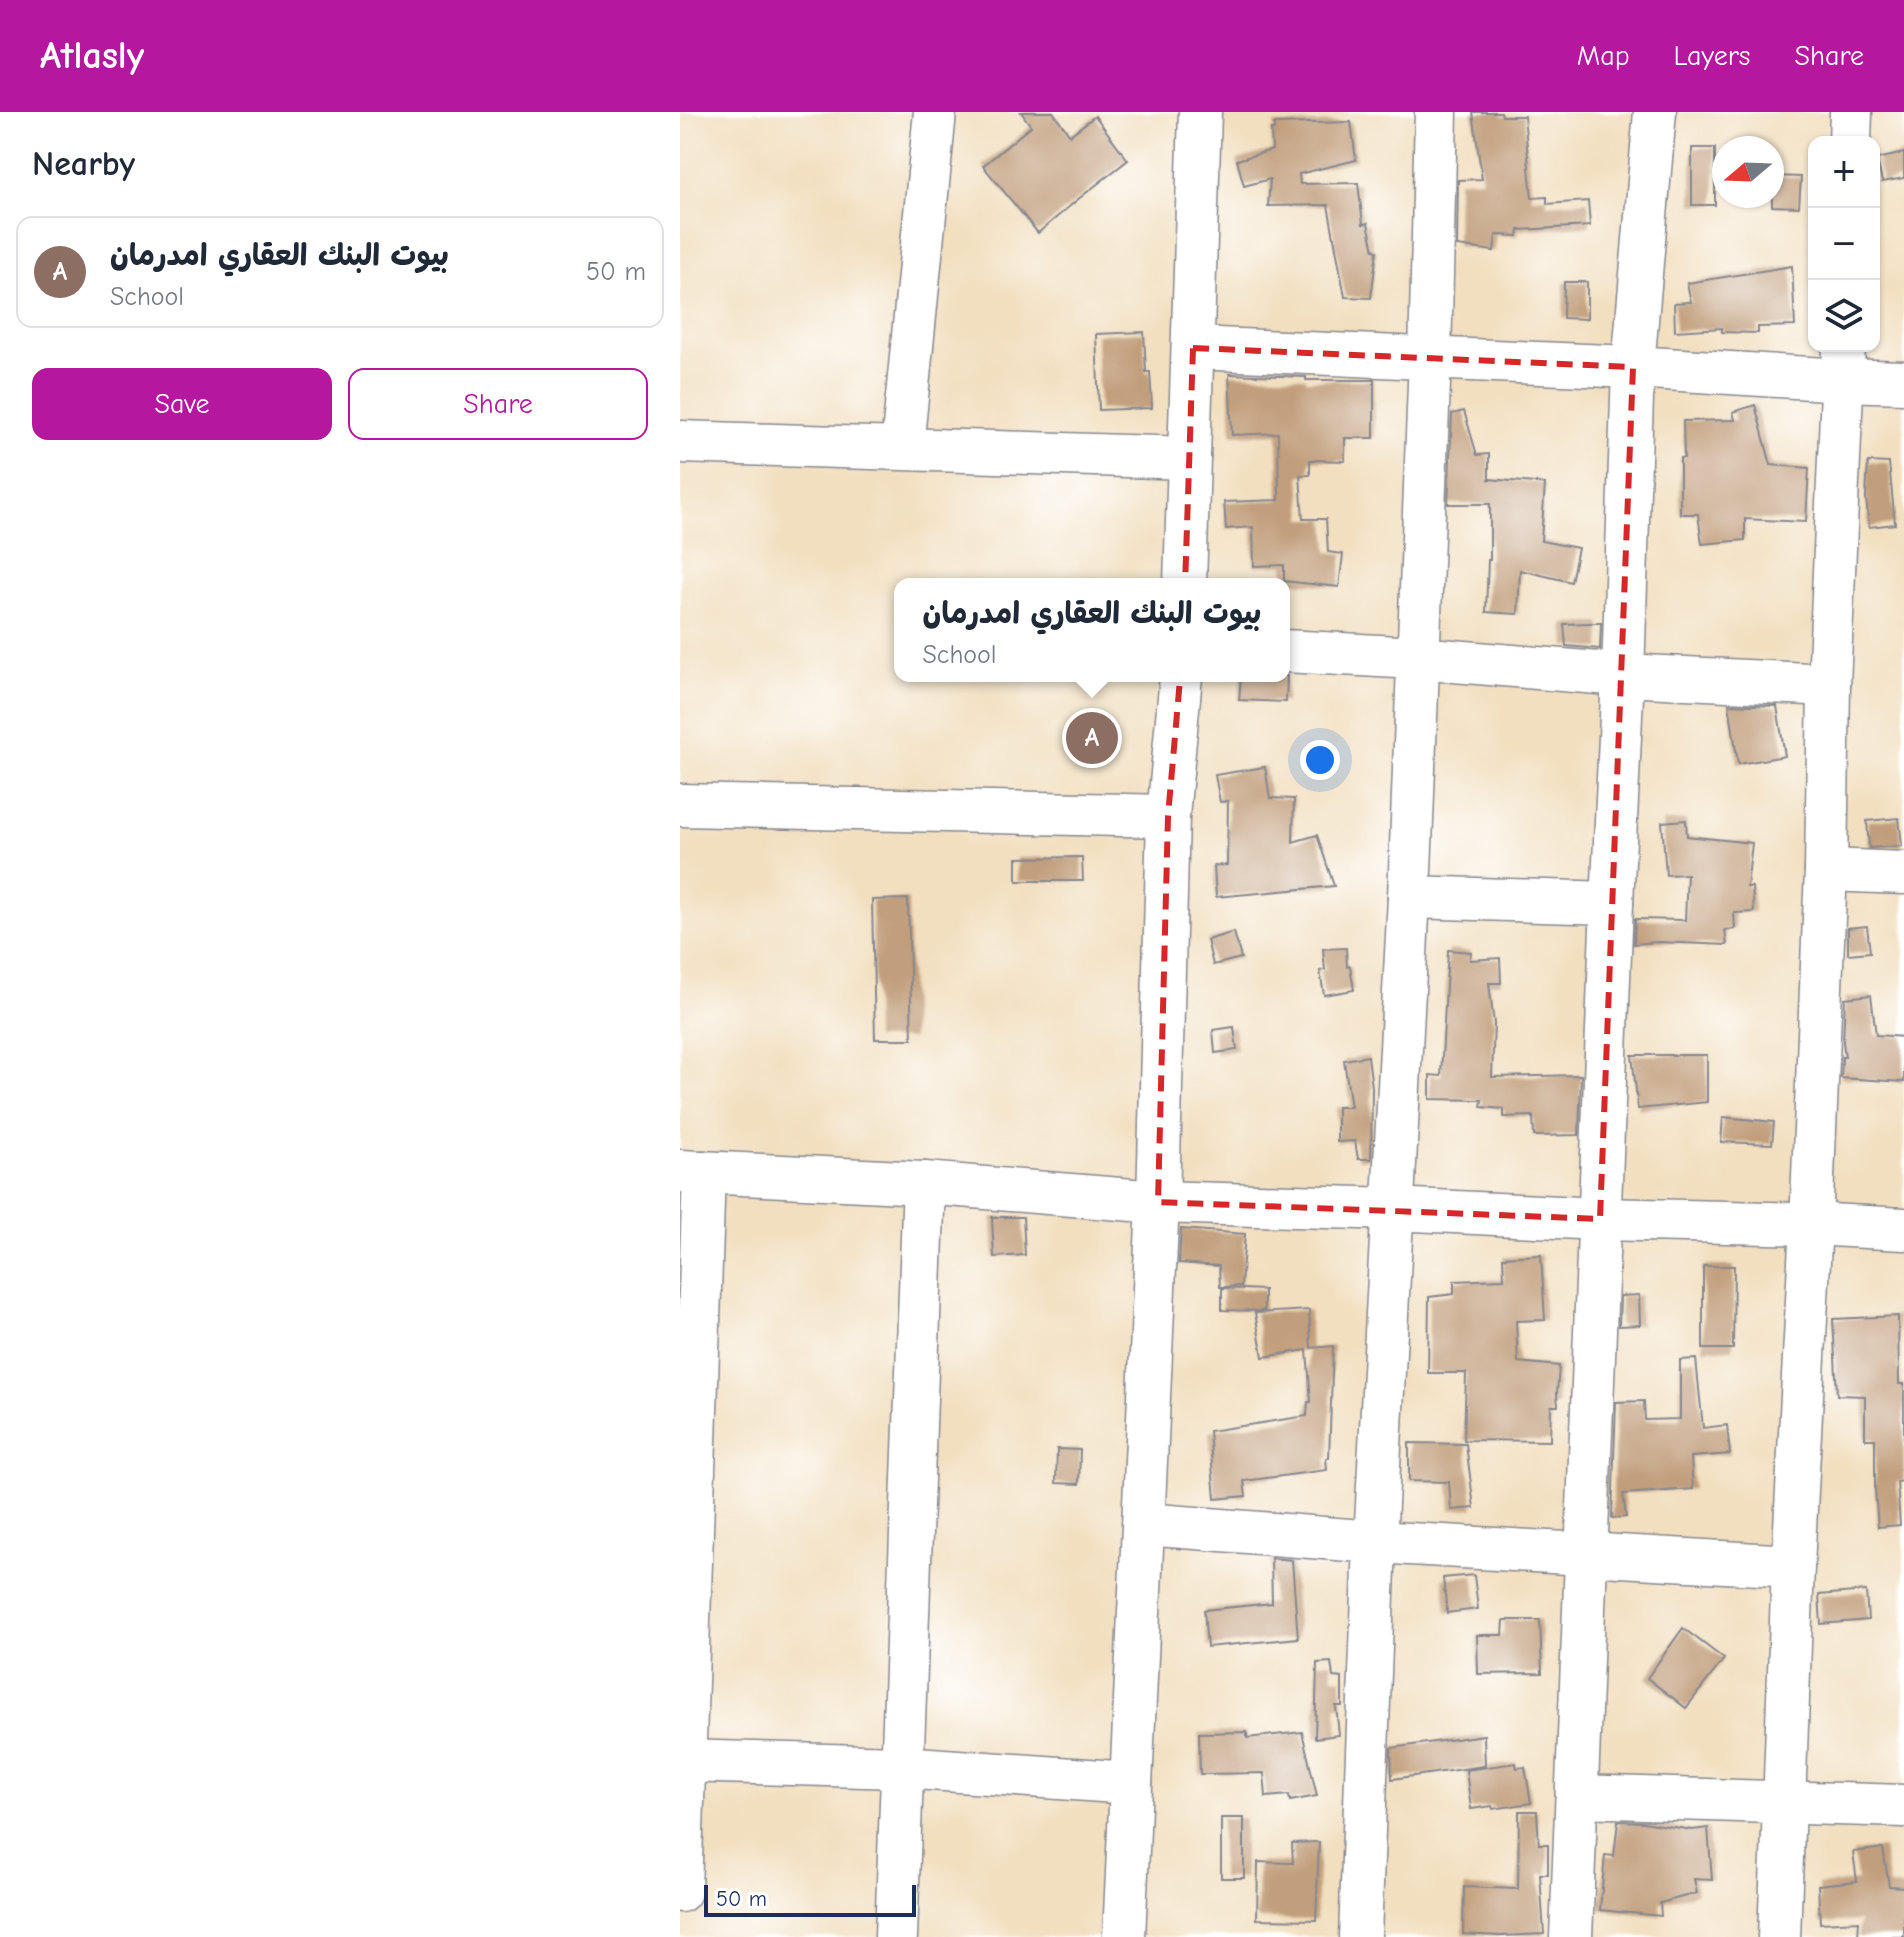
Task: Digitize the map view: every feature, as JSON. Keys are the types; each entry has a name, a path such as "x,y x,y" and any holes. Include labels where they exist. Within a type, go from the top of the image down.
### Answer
{"street":[{"path":"902,448 935,112"},
{"path":"1185,578 1200,112"},
{"path":"1360,1937 1375,1542 1409,897 1430,358 1436,112"},
{"path":"1571,1937 1633,367 1655,112"},
{"path":"1850,136 1851,112"},
{"path":"1193,348 1633,367 1843,363 1904,382"},
{"path":"1779,1937 1826,870 1829,685 1843,363"},
{"path":"680,442 1189,458"},
{"path":"1290,651 1623,675 1829,685"},
{"path":"1124,1937 1158,1202 1168,816 1180,682"},
{"path":"680,805 1168,816"},
{"path":"1826,870 1904,873"},
{"path":"1409,897 1612,903"},
{"path":"680,1891 692,1172 924,1183 1158,1202 1904,1229"},
{"path":"896,1937 924,1183"},
{"path":"1144,1524 1375,1542 1793,1566"},
{"path":"682,1762 901,1767 1131,1783"},
{"path":"1577,1796 1904,1806"}],"highlighted area":[{"path":"1193,348 1633,367 1600,1219 1158,1202 1168,816 1183,645"}],"building":[{"path":"1021,112 1053,112 1070,135 1095,116 1128,160 1038,233 983,166 1031,126"},
{"path":"1473,112 1524,116 1532,198 1547,197 1547,204 1588,201 1590,226 1519,230 1518,236 1496,235 1494,251 1457,246 1458,180 1482,179"},
{"path":"1351,122 1356,160 1299,174 1300,184 1358,183 1363,224 1368,223 1374,250 1377,251 1371,298 1345,297 1328,205 1268,206 1270,179 1244,186 1237,160 1272,150 1271,130 1274,130 1274,124"},
{"path":"1692,148 1712,148 1712,205 1692,205"},
{"path":"1904,153 1904,178 1882,182 1880,158"},
{"path":"1784,176 1801,177 1799,207 1784,206"},
{"path":"1792,266 1795,326 1758,327 1758,333 1722,332 1722,328 1675,331 1674,303 1691,302 1687,283"},
{"path":"1564,282 1587,282 1587,319 1563,318"},
{"path":"1144,332 1152,408 1099,410 1096,334"},
{"path":"1229,374 1306,377 1306,380 1374,380 1374,438 1345,438 1345,461 1310,460 1310,475 1300,475 1303,519 1326,519 1328,552 1343,554 1339,587 1290,582 1290,578 1284,578 1284,565 1254,566 1253,527 1226,529 1224,502 1279,500 1278,433 1232,435"},
{"path":"1755,405 1771,465 1809,468 1806,522 1745,519 1745,540 1702,544 1698,514 1680,514 1683,421 1735,420 1733,412"},
{"path":"1464,411 1477,455 1489,454 1489,479 1545,484 1541,541 1578,548 1571,582 1520,570 1518,614 1486,612 1490,504 1448,504 1452,414"},
{"path":"1868,462 1889,463 1895,524 1869,527 1866,498"},
{"path":"1601,623 1600,649 1566,646 1564,624"},
{"path":"1240,682 1287,682 1286,702 1239,700"},
{"path":"1729,704 1777,706 1785,756 1738,764"},
{"path":"1265,767 1270,798 1294,799 1293,842 1317,835 1334,886 1216,897 1214,866 1227,865 1228,801 1220,802 1215,775"},
{"path":"1899,818 1902,846 1869,848 1867,821"},
{"path":"1686,820 1687,836 1752,843 1747,887 1752,887 1754,912 1734,913 1735,929 1725,930 1727,945 1634,944 1635,919 1685,920 1687,874 1666,875 1662,822"},
{"path":"1082,857 1083,881 1017,881 1017,858"},
{"path":"908,899 912,1039 875,1039 872,900"},
{"path":"1867,926 1870,952 1848,954 1848,928"},
{"path":"1234,932 1241,958 1213,965 1207,940"},
{"path":"1346,948 1347,967 1350,966 1354,990 1324,995 1320,971 1325,970 1323,949"},
{"path":"1448,950 1471,952 1470,960 1500,958 1501,983 1489,983 1494,1024 1492,1077 1581,1075 1579,1135 1534,1136 1533,1116 1504,1117 1504,1109 1481,1107 1482,1100 1430,1099 1430,1075 1441,1076"},
{"path":"1871,995 1876,1035 1904,1037 1904,1082 1841,1078 1842,1057 1845,1057 1845,998"},
{"path":"1234,1027 1237,1050 1215,1053 1213,1030"},
{"path":"1632,1055 1707,1055 1707,1102 1638,1109"},
{"path":"1368,1056 1372,1087 1371,1159 1358,1159 1355,1141 1337,1142 1337,1107 1351,1107 1344,1060"},
{"path":"1723,1117 1774,1122 1772,1144 1721,1142"},
{"path":"992,1217 1023,1217 1025,1255 994,1257"},
{"path":"1181,1229 1245,1234 1241,1286 1220,1287 1219,1266 1179,1263"},
{"path":"1541,1255 1545,1320 1516,1321 1518,1362 1559,1366 1558,1406 1551,1406 1550,1441 1464,1440 1466,1373 1428,1373 1429,1297 1454,1294 1454,1281 1504,1279 1503,1257"},
{"path":"1703,1266 1734,1266 1733,1349 1703,1349"},
{"path":"1222,1288 1264,1290 1264,1311 1222,1310"},
{"path":"1639,1295 1640,1325 1619,1326 1620,1296"},
{"path":"1309,1310 1311,1348 1333,1346 1327,1470 1244,1481 1246,1496 1215,1499 1209,1431 1307,1416 1308,1402 1311,1402 1307,1350 1263,1357 1255,1313"},
{"path":"1898,1316 1899,1384 1904,1384 1904,1481 1897,1482 1900,1525 1878,1527 1875,1439 1865,1439 1865,1396 1837,1395 1833,1319"},
{"path":"1696,1359 1703,1428 1727,1425 1730,1454 1691,1457 1693,1489 1623,1494 1626,1517 1612,1518 1616,1402 1644,1401 1645,1420 1680,1419 1680,1360"},
{"path":"1409,1443 1466,1444 1474,1508 1451,1510 1449,1482 1409,1481"},
{"path":"1057,1449 1080,1450 1079,1484 1056,1483"},
{"path":"1271,1558 1292,1560 1298,1638 1207,1647 1204,1610 1272,1603"},
{"path":"1474,1575 1478,1609 1447,1613 1443,1578"},
{"path":"1866,1591 1868,1620 1821,1624 1819,1595"},
{"path":"1504,1620 1540,1620 1542,1673 1478,1674 1477,1635 1503,1635"},
{"path":"1683,1628 1724,1659 1686,1708 1647,1678"},
{"path":"1331,1662 1333,1677 1342,1678 1342,1706 1336,1706 1339,1735 1315,1738 1317,1663"},
{"path":"1247,1732 1247,1738 1302,1732 1317,1796 1290,1801 1289,1795 1266,1797 1264,1773 1200,1774 1199,1733"},
{"path":"1484,1735 1485,1766 1392,1779 1391,1748"},
{"path":"1516,1763 1517,1768 1525,1767 1531,1803 1471,1809 1466,1770"},
{"path":"1519,1811 1537,1811 1539,1844 1548,1844 1548,1874 1540,1874 1544,1934 1463,1934 1464,1887 1518,1889"},
{"path":"1221,1818 1244,1818 1244,1878 1221,1878"},
{"path":"1618,1821 1692,1830 1708,1828 1712,1880 1694,1879 1697,1893 1660,1903 1661,1916 1600,1910 1605,1855 1614,1856"},
{"path":"1319,1842 1316,1920 1257,1919 1258,1862 1293,1863 1292,1843"},
{"path":"1883,1848 1889,1886 1904,1887 1904,1937 1858,1937 1859,1921 1820,1923 1818,1885 1857,1881 1853,1852"}],"place":[{"name":"بيوت البنك العقاري امدرمان","path":"1092,738"}]}
